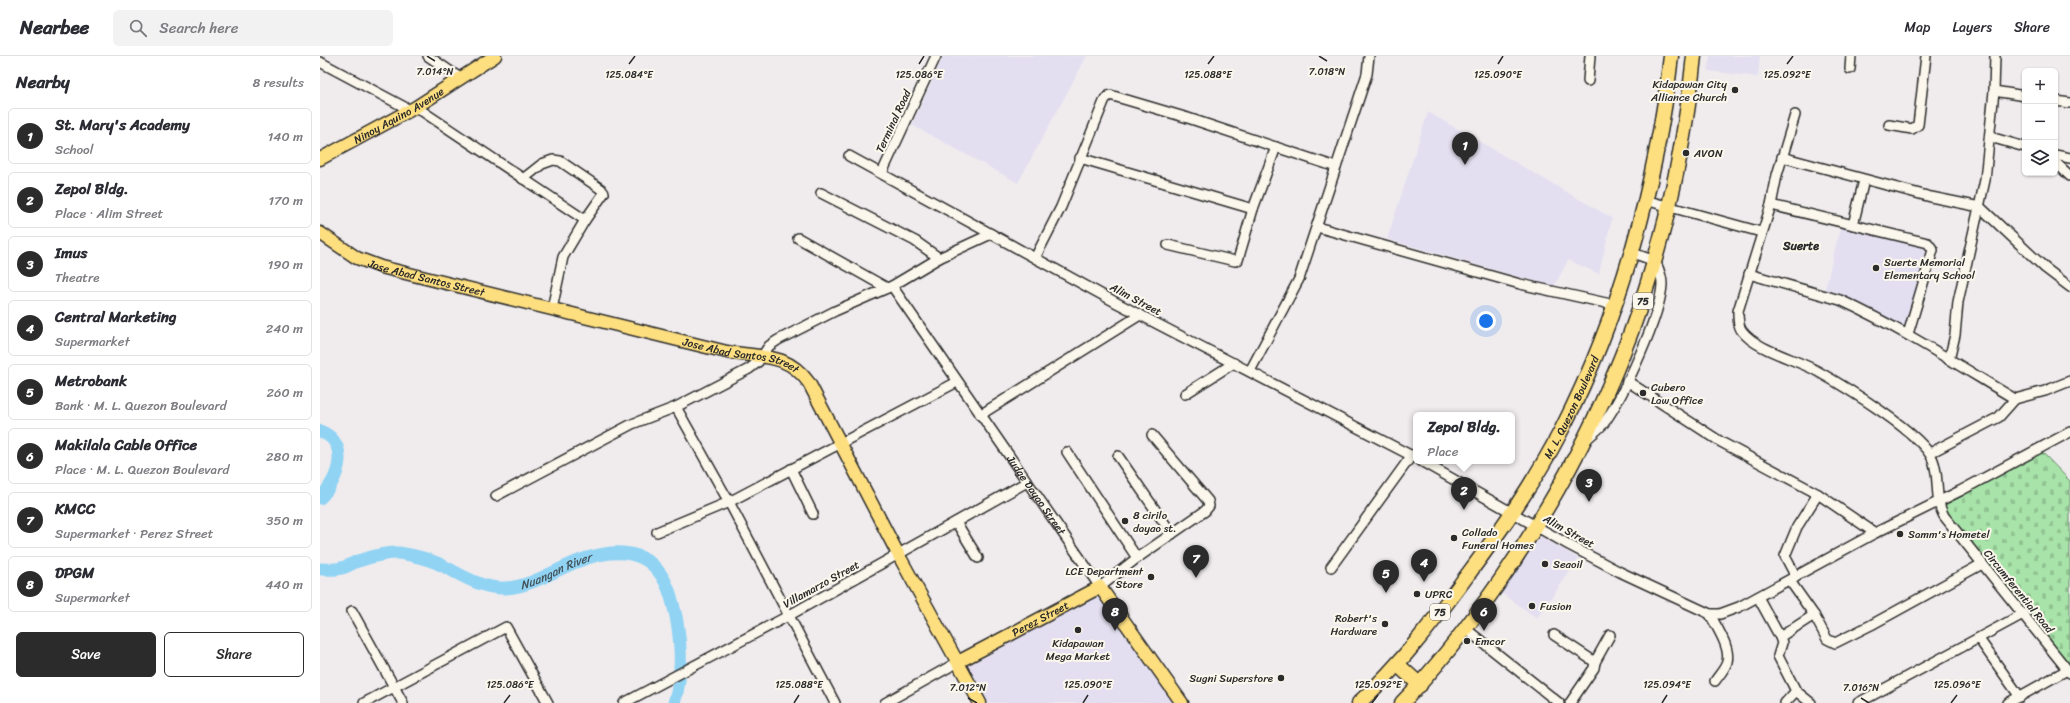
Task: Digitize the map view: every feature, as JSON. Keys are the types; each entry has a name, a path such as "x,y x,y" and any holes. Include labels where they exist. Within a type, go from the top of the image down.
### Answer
{"highway":[{"name":"M. L. Quezon Boulevard","path":"1359,703 1398,665 1442,610 1512,513 1562,430 1586,380 1615,305 1645,200 1672,56"},
{"name":"75","path":"1402,703 1420,685 1466,629 1537,527 1585,440 1625,352 1655,261 1668,206 1686,118 1694,56"},
{"path":"1398,665 1420,685"}],"main road":[{"name":"Ninoy Aquino Avenue","path":"320,159 413,109 495,56"},
{"name":"Jose Abad Santos Street","path":"320,233 357,258 381,267 727,352 761,356 786,362 801,372 809,383 898,554 980,703"},
{"name":"Perez Street","path":"958,662 1100,587"},
{"name":"Judge Dayao Street","path":"1100,587 1182,703"}],"street":[{"path":"428,56 460,78"},
{"name":"Terminal Road","path":"882,173 936,56"},
{"path":"1250,371 1299,279 1367,74 1369,56"},
{"path":"1588,81 1590,56"},
{"path":"1850,69 1851,56"},
{"path":"1889,125 1912,129 1918,125 1926,56"},
{"path":"1949,360 1955,335 1958,302 1985,180 1994,91 1995,56"},
{"path":"320,62 413,109 585,220"},
{"path":"1994,91 2022,96"},
{"path":"1035,258 1061,207 1105,99 1110,95 1188,118 1336,167"},
{"path":"2058,101 2070,103"},
{"path":"1795,115 1782,157 1771,205 1761,232 1738,311 1738,321 1741,330 1747,337 1765,348 1798,361 1833,380 1912,435 1930,453 1934,462 1938,503"},
{"path":"1990,137 2022,146"},
{"path":"1168,245 1235,262 1238,260 1253,209 1276,148"},
{"name":"Alim Street","path":"849,156 1140,314 1413,456"},
{"path":"2058,156 2070,158"},
{"path":"1782,157 1864,180 1980,207 2045,268 2070,287"},
{"path":"1080,158 1253,209"},
{"path":"523,179 547,161 560,161 604,191 603,195 585,220 563,257 552,309"},
{"path":"2058,165 2070,176"},
{"path":"1853,225 1864,180"},
{"path":"822,193 919,243 939,258"},
{"path":"1645,200 1761,232"},
{"path":"1771,205 1928,244 1932,250 1908,334"},
{"path":"1317,227 1520,284 1615,305"},
{"path":"496,496 632,424 676,407 749,370 778,340 835,311 889,287 939,258 991,234"},
{"path":"798,238 889,287"},
{"path":"1585,440 1603,425 1627,381 1645,340 1660,295 1661,274 1655,261 1630,252"},
{"path":"1749,274 1840,300 1908,334 2015,399"},
{"name":"Judge Dayao Street","path":"889,287 1100,587"},
{"path":"980,415 1140,314"},
{"path":"1185,394 1234,363"},
{"path":"1627,381 1721,442 1818,494 1875,533"},
{"path":"1930,453 1999,417 2015,399 2045,391 2070,381"},
{"path":"657,532 729,502 957,382"},
{"path":"676,407 729,502 835,703"},
{"path":"1715,681 1723,670 1727,656 1722,639 1710,614 1729,612 1793,579 1875,533 1938,503 2070,432"},
{"name":"Perez Street","path":"1100,587 1137,558 1205,511 1209,506 1209,503 1152,435"},
{"path":"1067,452 1137,558"},
{"path":"1118,456 1172,534"},
{"path":"1332,567 1413,458"},
{"name":"Alim Street","path":"1427,464 1512,513 1620,572 1710,614"},
{"path":"791,469 813,514"},
{"name":"Villamarzo Street","path":"624,703 687,668 788,616 1027,482"},
{"path":"1818,494 1797,527 1785,556 1793,579 1827,639 1835,643 1871,626 1982,564"},
{"name":"Circumferential Road","path":"1938,503 1948,522 2068,672"},
{"path":"956,522 978,558"},
{"path":"1758,597 1780,637 1782,643 1778,656 1796,691 1811,703"},
{"path":"352,611 403,703"},
{"path":"1858,703 2023,614"},
{"path":"1780,637 1814,615"},
{"path":"364,703 506,627 548,703"},
{"path":"1466,629 1555,702"},
{"path":"1554,635 1595,662"},
{"path":"1570,703 1594,668 1595,662 1610,635"},
{"path":"1979,639 2020,697"},
{"name":"Perez Street","path":"885,703 958,662"},
{"path":"2008,703 2068,672"},
{"path":"1785,703 1796,691"}],"shaded area":[{"path":"943,56 1087,56 1018,183 912,125"},
{"path":"1710,56 1760,56 1758,77 1708,71"},
{"path":"1428,112 1612,218 1599,274 1568,260 1554,287 1387,239"},
{"name":"Suerte Memorial Elementary School","path":"1841,225 1927,247 1906,327 1902,328 1837,292 1825,289"},
{"path":"1541,536 1579,559 1537,618 1501,593"},
{"name":"Kidapawan Mega Market","path":"1100,595 1174,703 988,703 967,666"}],"green space":[{"path":"2042,452 2070,481 2070,665 1950,516 1945,505"}],"waterway":[{"name":"Nuangan River","path":"320,431 330,437 336,444 339,453 337,472 327,490 320,498"},
{"name":"Nuangan River","path":"320,569 339,569 373,556 399,553 432,561 470,580 487,586 505,588 526,584 587,558 603,554 631,554 643,558 653,565 661,575 668,588 676,615 680,667 674,703"}],"place":[{"name":"Kidapawan City Alliance Church","path":"1735,90"},
{"name":"AVON","path":"1686,153"},
{"name":"St. Mary's Academy","path":"1465,165"},
{"name":"Suerte Memorial Elementary School","path":"1876,268"},
{"name":"Cubero Law Office","path":"1643,393"},
{"name":"Imus","path":"1589,502"},
{"name":"Zepol Bldg.","path":"1464,510"},
{"name":"8 cirilo dayao st.","path":"1125,521"},
{"name":"Samm's Hometel","path":"1900,534"},
{"name":"Collado Funeral Homes","path":"1454,538"},
{"name":"Seaoil","path":"1545,564"},
{"name":"LCE Department Store","path":"1151,577"},
{"name":"KMCC","path":"1196,578"},
{"name":"Central Marketing","path":"1424,582"},
{"name":"Metrobank","path":"1386,593"},
{"name":"UPRC","path":"1417,594"},
{"name":"Fusion","path":"1532,606"},
{"name":"Robert's Hardware","path":"1385,624"},
{"name":"Kidapawan Mega Market","path":"1078,630"},
{"name":"DPGM","path":"1115,631"},
{"name":"Makilala Cable Office","path":"1484,631"},
{"name":"Emcor","path":"1467,641"},
{"name":"Sugni Superstore","path":"1281,678"}],"district":[{"name":"Suerte","path":"1801,246"}]}
